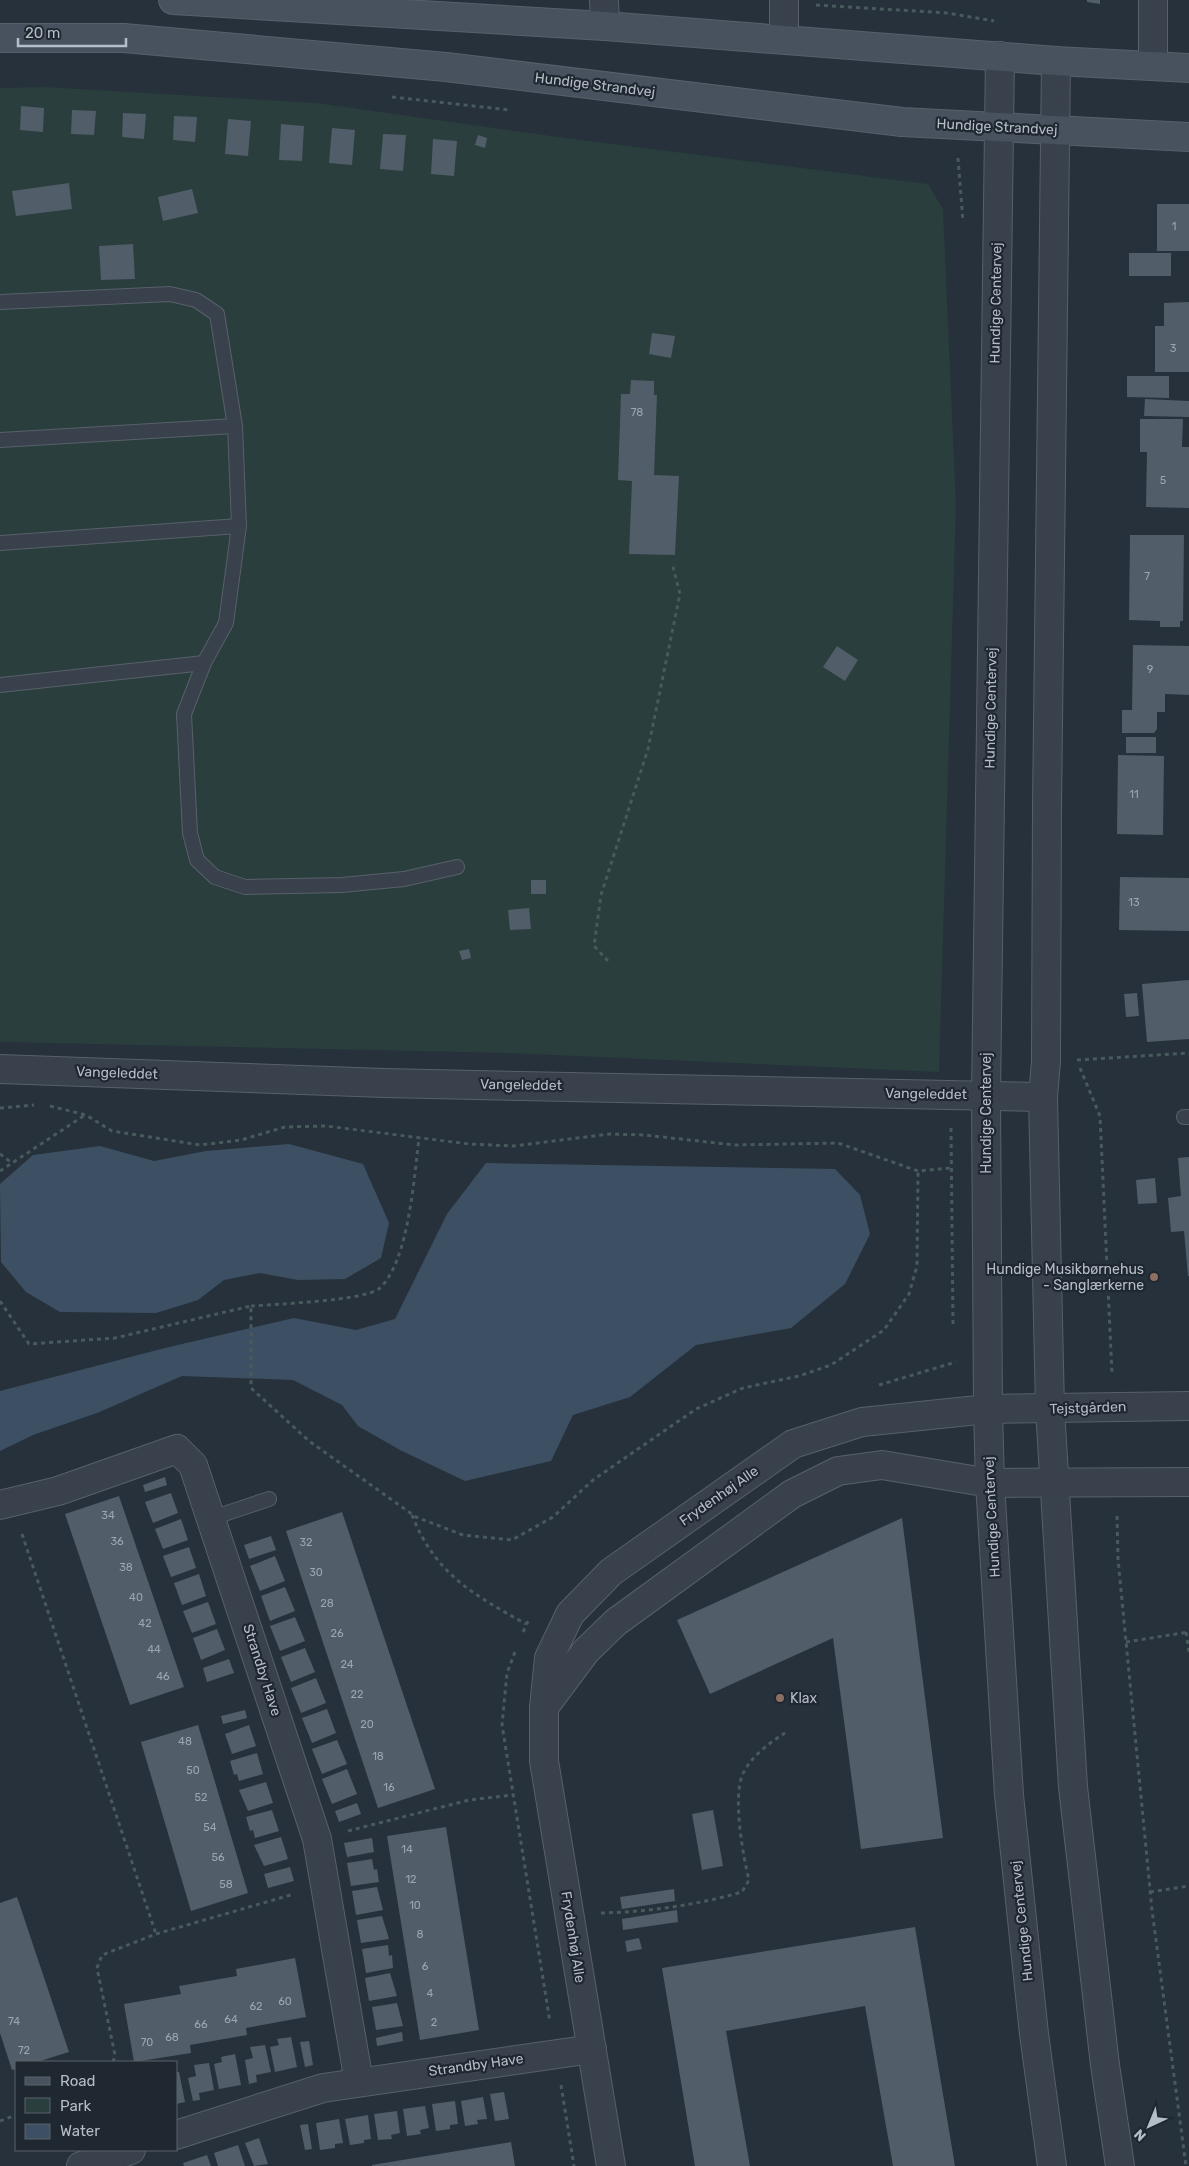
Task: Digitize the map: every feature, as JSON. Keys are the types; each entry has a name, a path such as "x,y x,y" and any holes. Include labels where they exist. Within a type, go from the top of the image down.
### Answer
{"main road":[{"path":"173,0 604,13 784,39 1056,61 1189,68"},
{"name":"Hundige Strandvej","path":"0,38 124,38 446,67 902,122 1189,137"}],"street":[{"path":"1153,0 1153,66"},
{"path":"784,1 784,39"},
{"name":"Hundige Centervej","path":"1000,56 986,1095 988,1409 990,1483 1009,1795 1034,2034 1052,2166"},
{"path":"1056,61 1046,1061 1043,1097 1050,1409 1073,1787 1104,2055 1120,2166"},
{"name":"Vangeleddet","path":"0,1069 374,1082 1043,1097"},
{"name":"Tejstgården","path":"988,1409 1189,1406"},
{"name":"Frydenhøj Alle","path":"611,2166 544,1761 544,1707 549,1658 570,1614 611,1572 793,1444 862,1422 988,1409"},
{"name":"Strandby Have","path":"6,1504 58,1491 176,1449 193,1465 317,1839 359,2082"},
{"path":"544,1707 586,1651 616,1622 792,1494 838,1471 882,1465 990,1483 1189,1482"},
{"name":"Strandby Have","path":"178,2134 322,2088 592,2049"},
{"path":"81,2166 128,2151"}],"lane":[{"path":"0,302 170,294 196,300 217,314 235,426 240,526 226,623 204,663 184,714 190,833 197,860 215,877 245,887 342,885 404,879 457,867"},
{"path":"0,440 235,426"},
{"path":"0,543 240,526"},
{"path":"0,685 204,663"},
{"path":"212,1518 269,1499"}],"path":[{"path":"784,1 961,15"},
{"path":"386,97 516,110"},
{"path":"608,962 594,946 601,896 648,749 680,594 672,563"},
{"path":"1075,1052 1100,1116 1113,1406"},
{"path":"1046,1061 1189,1053"},
{"path":"45,1104 86,1115 112,1131 200,1145 241,1140 285,1127 326,1126 469,1144 513,1146 610,1134 644,1135 734,1145 838,1143 918,1171 951,1168"},
{"path":"0,1108 36,1105"},
{"path":"0,1171 86,1115"},
{"path":"0,1301 29,1344 115,1338 252,1306 357,1296 379,1289 396,1264 408,1218 419,1138"},
{"path":"0,1154 12,1163"},
{"path":"252,1306 250,1325 251,1388 309,1440 412,1515 464,1535 512,1540 553,1517 593,1480 696,1409 743,1388 799,1376 831,1365 884,1330 909,1294 916,1266 918,1171"},
{"path":"878,1386 962,1361 987,1357"},
{"path":"1117,1482 1118,1558 1150,1892 1186,2166"},
{"path":"6,1504 156,1934"},
{"path":"412,1515 420,1535 461,1586 526,1624"},
{"path":"520,1640 530,1617"},
{"path":"1126,1642 1187,1632 1189,1652"},
{"path":"516,1649 507,1673 502,1725 574,2166"},
{"path":"533,1918 570,1914 635,1912 725,1897 742,1892 749,1880 744,1858 739,1804 742,1776 763,1747 785,1732"},
{"path":"317,1839 469,1800 514,1795"},
{"path":"113,2061 115,2055 97,1968 102,1955 156,1934 272,1902 325,1883"},
{"path":"1150,1892 1189,1886"},
{"path":"0,2121 15,2115"}],"green space":[{"path":"45,87 316,103 573,139 928,184 943,209 956,505 939,1072 507,1053 0,1042 0,88"}],"water":[{"path":"289,1144 363,1164 389,1223 381,1258 345,1279 298,1280 260,1273 224,1280 198,1300 156,1313 60,1312 26,1292 1,1262 0,1184 33,1155 100,1146 154,1161 206,1151"},
{"path":"486,1163 835,1169 860,1195 870,1234 845,1284 791,1328 696,1345 630,1397 573,1415 551,1461 465,1481 400,1450 358,1426 342,1405 293,1380 182,1376 97,1413 33,1435 0,1451 0,1391 165,1348 294,1318 356,1330 395,1319 447,1214"}],"building":[{"path":"1087,0 1100,0 1100,4 1087,2"},
{"path":"21,106 44,108 43,132 20,130"},
{"path":"72,110 96,111 94,135 71,134"},
{"path":"123,113 146,114 144,139 122,137"},
{"path":"174,116 197,117 195,142 173,140"},
{"path":"228,119 251,121 248,156 225,154"},
{"path":"281,124 304,126 302,161 279,160"},
{"path":"332,128 355,130 352,165 329,163"},
{"path":"383,134 406,135 403,171 380,169"},
{"path":"478,135 487,138 485,148 475,145"},
{"path":"433,139 457,141 454,176 431,174"},
{"path":"69,183 72,209 16,216 12,191"},
{"path":"192,189 198,213 163,221 158,197"},
{"path":"1157,204 1189,204 1189,251 1157,251"},
{"path":"133,244 135,279 101,280 99,246"},
{"path":"1129,253 1171,253 1171,276 1129,276"},
{"path":"1189,302 1189,372 1155,372 1155,326 1164,326 1164,303"},
{"path":"652,333 675,336 671,358 649,354"},
{"path":"1127,376 1169,376 1169,398 1127,397"},
{"path":"631,380 654,381 654,395 657,395 654,475 679,476 675,555 629,554 632,481 618,480 621,394 630,394"},
{"path":"1145,399 1189,401 1189,417 1144,416"},
{"path":"1140,419 1183,419 1182,447 1189,447 1189,508 1146,507 1147,452 1140,452"},
{"path":"1130,535 1184,535 1183,621 1180,621 1180,627 1160,627 1160,621 1129,620"},
{"path":"1133,645 1189,646 1189,695 1165,694 1165,712 1157,712 1157,729 1154,733 1122,733 1122,710 1132,710"},
{"path":"837,646 858,660 845,681 823,667"},
{"path":"1126,737 1156,737 1156,753 1126,753"},
{"path":"1118,755 1164,756 1163,835 1117,834"},
{"path":"1120,877 1189,878 1189,931 1119,930"},
{"path":"531,880 546,880 546,894 531,894"},
{"path":"529,908 531,929 510,930 508,910"},
{"path":"469,949 471,958 462,960 459,951"},
{"path":"1189,980 1189,1039 1147,1042 1142,984"},
{"path":"1137,993 1139,1016 1126,1017 1124,994"},
{"path":"1189,1157 1188,1276 1184,1231 1171,1232 1168,1198 1181,1196 1178,1158"},
{"path":"1155,1178 1157,1203 1138,1204 1136,1180"},
{"path":"165,1477 167,1485 145,1492 143,1485"},
{"path":"171,1493 178,1513 153,1523 145,1502"},
{"path":"119,1496 184,1687 130,1705 65,1514"},
{"path":"342,1512 435,1789 378,1808 286,1531"},
{"path":"902,1518 943,1838 861,1849 833,1638 710,1694 677,1620"},
{"path":"181,1519 188,1540 163,1549 155,1529"},
{"path":"271,1536 276,1550 249,1559 244,1545"},
{"path":"189,1547 196,1568 171,1577 163,1556"},
{"path":"275,1556 285,1581 260,1591 250,1566"},
{"path":"199,1574 206,1596 182,1605 174,1583"},
{"path":"285,1587 295,1611 270,1621 261,1596"},
{"path":"208,1602 216,1624 192,1633 183,1611"},
{"path":"295,1617 305,1641 280,1651 270,1626"},
{"path":"217,1629 225,1650 201,1660 193,1638"},
{"path":"305,1648 315,1672 291,1682 281,1657"},
{"path":"229,1659 234,1673 207,1682 203,1668"},
{"path":"316,1678 326,1703 301,1713 291,1688"},
{"path":"327,1709 336,1733 312,1743 302,1718"},
{"path":"245,1710 247,1718 223,1724 221,1716"},
{"path":"198,1725 248,1893 191,1911 141,1742"},
{"path":"249,1725 256,1746 232,1754 225,1734"},
{"path":"337,1740 347,1764 322,1774 312,1749"},
{"path":"257,1753 263,1774 239,1781 237,1774 234,1775 230,1761"},
{"path":"347,1769 357,1794 332,1804 322,1779"},
{"path":"266,1782 273,1803 248,1811 239,1790"},
{"path":"357,1803 361,1814 339,1822 335,1811"},
{"path":"272,1810 279,1831 255,1838 253,1830 250,1831 246,1817"},
{"path":"713,1810 723,1866 702,1870 692,1814"},
{"path":"446,1827 479,2030 420,2040 387,1836"},
{"path":"281,1837 288,1859 264,1866 254,1845"},
{"path":"372,1838 374,1852 347,1857 344,1843"},
{"path":"372,1859 374,1870 377,1869 379,1882 351,1886 347,1863"},
{"path":"290,1867 294,1881 268,1888 264,1874"},
{"path":"377,1887 383,1910 356,1915 352,1891"},
{"path":"674,1889 675,1901 622,1909 620,1897"},
{"path":"17,1897 69,2052 40,2061 15,2061 15,2069 12,2070 0,2033 0,1903"},
{"path":"677,1910 678,1922 623,1930 622,1919"},
{"path":"382,1916 389,1939 361,1943 357,1920"},
{"path":"915,1927 955,2166 893,2166 865,2006 726,2031 750,2166 695,2166 662,1968"},
{"path":"639,1938 642,1949 627,1952 625,1941"},
{"path":"388,1945 389,1956 392,1955 393,1968 366,1973 362,1949"},
{"path":"295,1958 306,2017 246,2028 247,2035 190,2045 191,2053 134,2061 124,2004 181,1994 179,1986 237,1976 236,1969"},
{"path":"390,1973 397,1996 369,2001 365,1978"},
{"path":"397,2003 403,2026 376,2030 372,2007"},
{"path":"402,2032 403,2041 377,2046 376,2038"},
{"path":"291,2037 297,2067 275,2072 270,2047 279,2045 277,2039"},
{"path":"309,2041 313,2065 305,2067 300,2042"},
{"path":"265,2045 271,2072 256,2075 257,2082 249,2084 245,2060 253,2058 250,2047"},
{"path":"235,2054 241,2085 219,2089 214,2064 222,2062 221,2057"},
{"path":"209,2063 214,2090 199,2093 200,2100 193,2101 188,2078 196,2076 194,2065"},
{"path":"178,2072 179,2072 185,2102 178,2104"},
{"path":"504,2092 509,2119 495,2121 490,2094"},
{"path":"483,2097 487,2119 477,2120 478,2124 465,2126 461,2101"},
{"path":"455,2101 458,2124 450,2125 450,2129 436,2131 432,2104"},
{"path":"425,2106 429,2128 420,2130 421,2134 407,2136 403,2109"},
{"path":"397,2111 400,2133 391,2135 392,2139 378,2140 374,2114"},
{"path":"368,2115 371,2139 364,2140 364,2143 350,2145 345,2119"},
{"path":"339,2119 343,2143 335,2144 335,2148 320,2150 316,2123"},
{"path":"308,2124 312,2149 305,2150 300,2125"},
{"path":"259,2138 268,2164 254,2166 245,2143"},
{"path":"511,2142 515,2166 372,2166 372,2165"},
{"path":"238,2145 245,2166 218,2166 214,2153"},
{"path":"207,2155 211,2166 184,2166 183,2163"}],"place":[{"name":"Hundige Musikbørnehus - Sanglærkerne","path":"1154,1277"},
{"name":"Klax","path":"780,1698"}]}
